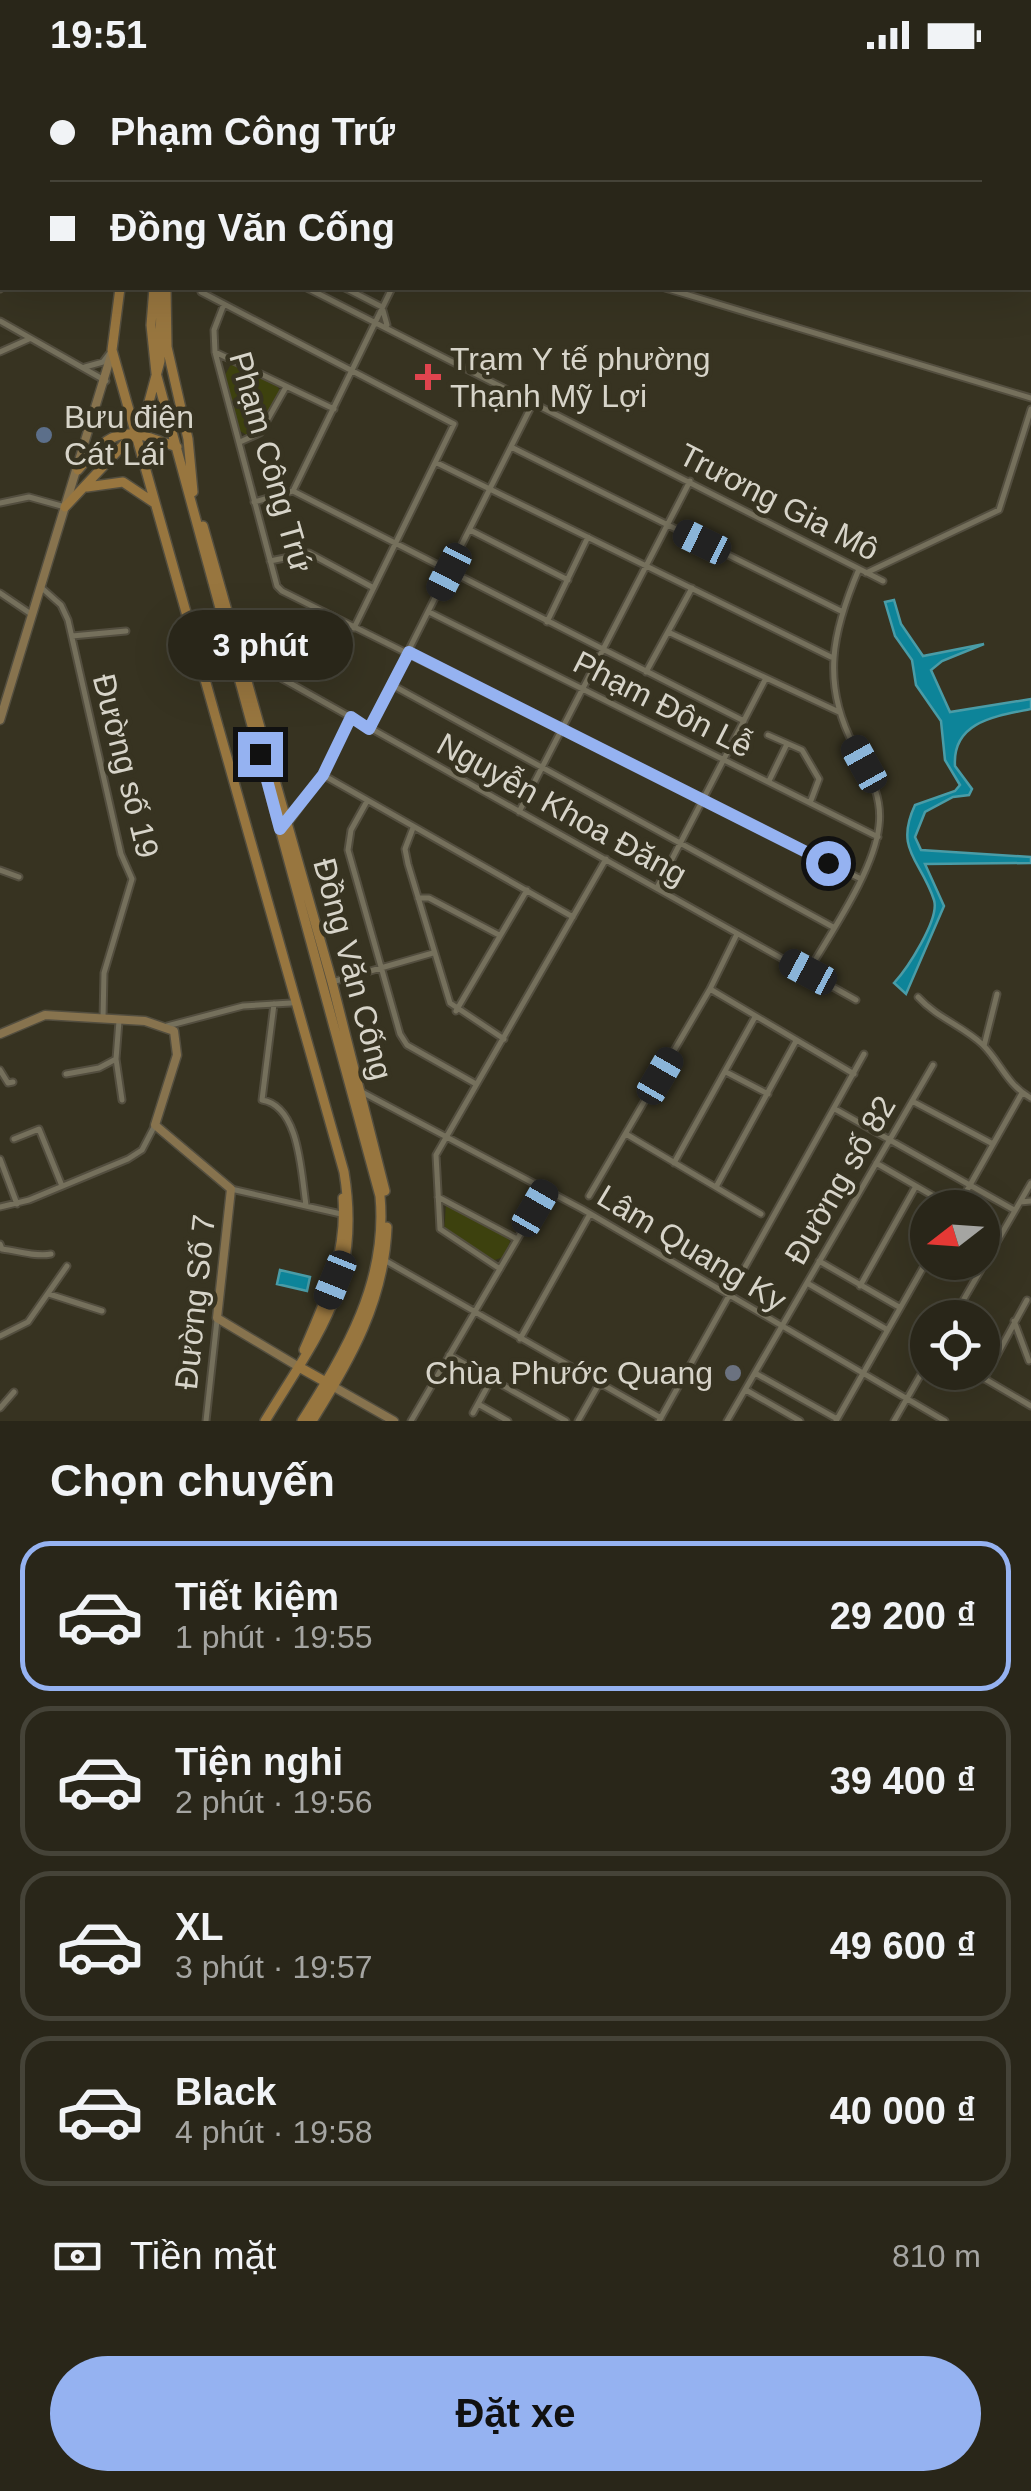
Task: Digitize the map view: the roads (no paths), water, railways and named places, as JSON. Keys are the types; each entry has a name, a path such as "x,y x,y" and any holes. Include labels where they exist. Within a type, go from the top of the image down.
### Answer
{"main road":[{"path":"112,350 117,290"},
{"path":"65,506 148,413 160,361 160,290"},
{"name":"Đồng Văn Cống","path":"160,290 169,362 189,450 190,493 387,1207 386,1262 364,1332 302,1421"},
{"name":"Đồng Văn Cống","path":"112,350 336,1161 344,1215 335,1280 299,1367"},
{"name":"Đồng Văn Cống","path":"156,373 179,462 244,666 283,826 332,982 380,1196 379,1263 364,1313 312,1421"},
{"path":"78,470 104,442 135,432 189,450"},
{"path":"163,441 179,462"},
{"path":"175,446 184,457 189,474"},
{"path":"80,490 102,482 123,482 142,490 157,510"},
{"name":"Đồng Văn Cống","path":"231,780 344,1172 350,1214 341,1287 265,1421"},
{"path":"299,1367 330,1385"}],"street":[{"name":"Trương Gia Mô","path":"312,290 375,324 388,325 883,582"},
{"path":"352,290 382,307 388,325"},
{"path":"293,490 391,290"},
{"path":"673,290 1031,398"},
{"path":"200,292 452,420 453,430 354,628"},
{"name":"Phạm Công Trứ","path":"224,304 214,330 215,352 270,561 282,591 860,878"},
{"path":"0,321 106,382"},
{"path":"0,352 30,339"},
{"path":"82,368 103,362 112,350"},
{"path":"0,720 106,382 112,350"},
{"path":"215,352 334,409"},
{"path":"240,442 260,433 286,387"},
{"path":"369,729 534,401"},
{"path":"808,972 878,837 875,784 839,712 831,656 841,611 862,571 999,510 1031,408"},
{"path":"511,447 841,611"},
{"path":"437,463 831,656"},
{"path":"519,812 690,481"},
{"path":"254,502 293,490 395,546 744,721"},
{"path":"0,503 29,497 65,506"},
{"path":"470,530 568,580"},
{"path":"547,622 588,537"},
{"path":"270,561 309,553 374,588"},
{"path":"646,672 692,588"},
{"name":"Đường số 19","path":"43,589 62,605 72,636 117,837 132,879 104,973 103,1019"},
{"path":"0,593 34,616"},
{"name":"Phạm Đôn Lễ","path":"429,612 878,837"},
{"path":"72,636 126,631"},
{"path":"668,632 839,712"},
{"name":"Nguyễn Khoa Đăng","path":"244,666 263,668 856,1000"},
{"path":"658,886 766,678"},
{"path":"392,685 833,928"},
{"path":"283,826 323,775 351,717"},
{"path":"768,735 810,758 818,779 810,803"},
{"path":"768,782 787,744"},
{"path":"323,775 366,803 573,917"},
{"path":"366,803 351,830 348,850 400,1034 408,1045 476,1084"},
{"path":"413,828 405,849 433,953 456,1011 504,1039"},
{"path":"500,1269 444,1235 436,1155 606,859"},
{"path":"0,870 19,878"},
{"path":"456,1011 527,890"},
{"path":"418,898 429,898 499,935"},
{"path":"589,1196 710,989 737,934"},
{"path":"332,982 433,953"},
{"path":"710,989 854,1074"},
{"path":"984,1046 996,994"},
{"path":"918,997 984,1046 1022,1093 1031,1098"},
{"path":"0,1034 45,1015 166,1026 244,1006 292,1003"},
{"path":"274,1004 262,1100 280,1108 287,1119 306,1205"},
{"path":"674,1163 755,1017"},
{"path":"119,1020 116,1059 122,1100"},
{"path":"0,1207 62,1186 142,1150 155,1125 179,1043 166,1026"},
{"path":"716,1188 796,1041"},
{"path":"386,1262 660,1420 864,1054"},
{"path":"66,1074 99,1068 116,1059"},
{"name":"Đường số 82","path":"727,1421 932,1065"},
{"path":"0,1070 8,1083 13,1082"},
{"path":"725,1071 768,1094"},
{"name":"Lâm Quang Ky","path":"356,1090 590,1214 945,1421"},
{"path":"966,1190 1022,1093"},
{"path":"912,1101 992,1144"},
{"path":"835,1109 1014,1210"},
{"path":"155,1125 231,1188 344,1215"},
{"path":"14,1139 40,1129 62,1186"},
{"path":"626,1134 761,1214"},
{"path":"0,1159 17,1204"},
{"path":"876,1163 923,1190"},
{"path":"963,1300 1031,1183"},
{"path":"860,1286 916,1186"},
{"name":"Đường Số 7","path":"206,1421 231,1188"},
{"path":"411,1421 546,1190"},
{"path":"438,1197 518,1239"},
{"path":"1020,1202 1031,1201"},
{"path":"520,1339 590,1214"},
{"path":"0,1244 2,1249 23,1249 36,1256 51,1254"},
{"path":"819,1261 900,1308"},
{"path":"0,1336 28,1322 67,1266"},
{"path":"755,1373 836,1420 916,1280"},
{"path":"807,1283 888,1329"},
{"path":"49,1294 102,1311"},
{"path":"1000,1349 1027,1300"},
{"path":"217,1318 299,1367"},
{"path":"1014,1322 1029,1361"},
{"path":"450,1355 566,1421"},
{"path":"473,1413 491,1380"},
{"path":"578,1421 599,1384"},
{"path":"330,1385 394,1421"},
{"path":"1000,1388 1031,1406"},
{"path":"745,1390 800,1421"},
{"path":"894,1421 912,1390"},
{"path":"0,1408 14,1392"},
{"path":"478,1404 508,1421"},
{"path":"783,1421 788,1414"}],"water":[{"path":"894,600 901,624 923,656 984,644 942,661 931,670 950,712 1031,699 1031,709 979,723 961,739 955,766 972,789 969,795 953,797 925,812 915,837 921,850 1031,857 1031,863 925,864 944,906 906,994 894,983 921,943 935,908 929,886 908,844 909,820 915,805 955,791 960,785 945,760 941,721 916,685 912,660 895,636 885,602"},
{"path":"280,1270 310,1277 307,1291 277,1284"}],"place":[{"name":"Trạm Y tế phường Thạnh Mỹ Lợi","path":"428,377"},
{"name":"Bưu điện Cát Lái","path":"44,435"},
{"name":"Chùa Phước Quang","path":"733,1373"}]}
